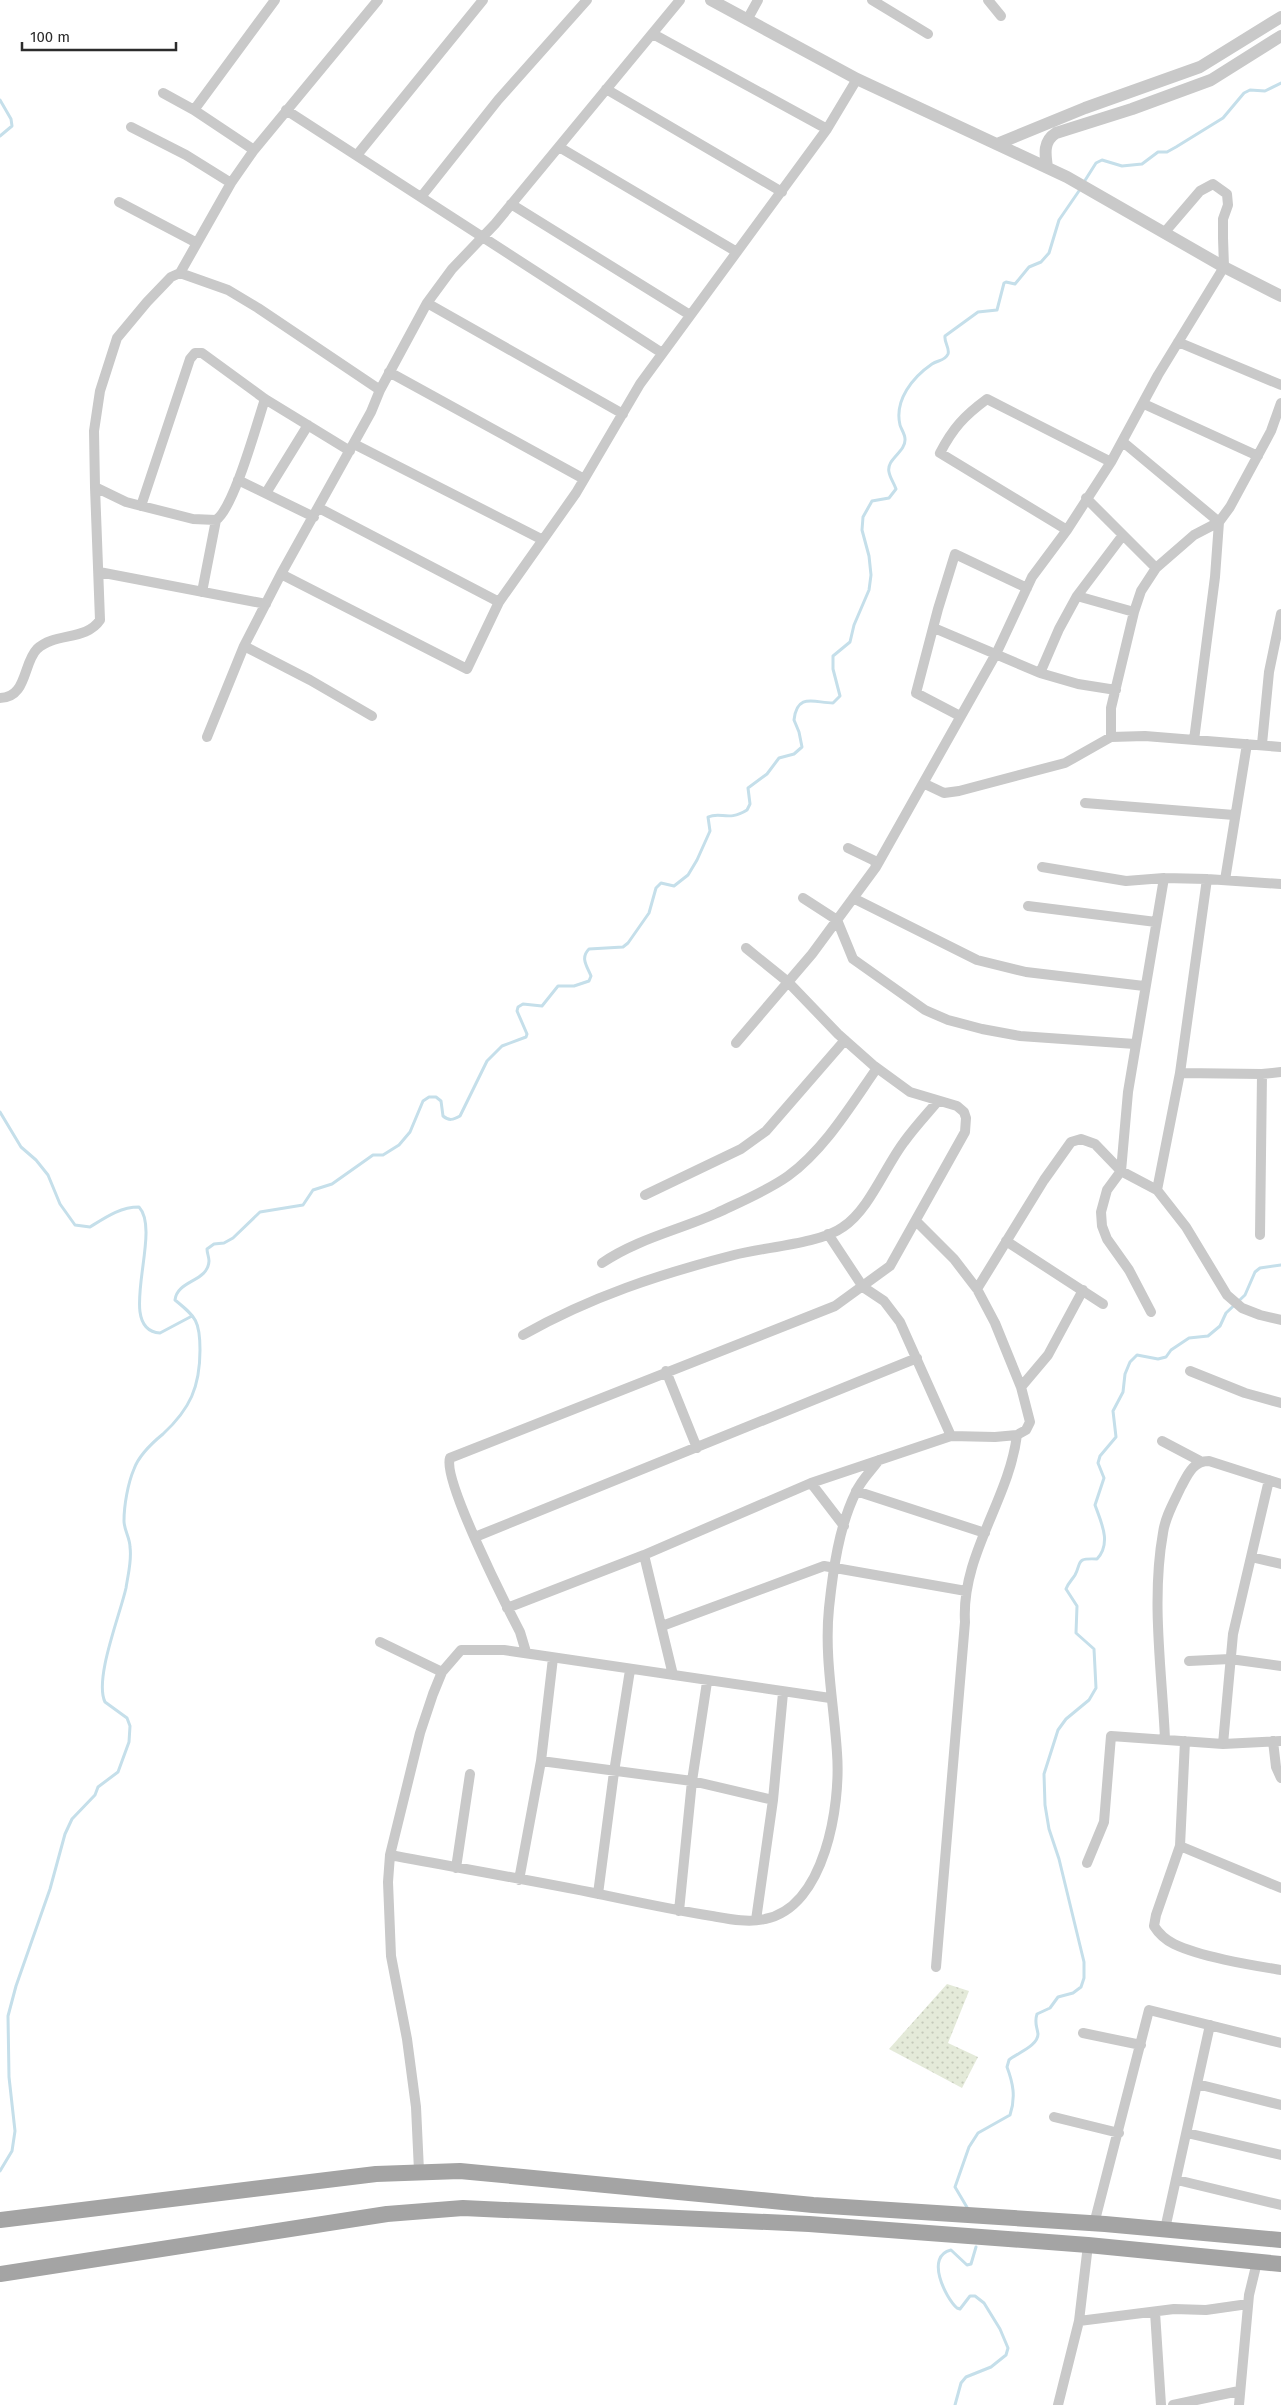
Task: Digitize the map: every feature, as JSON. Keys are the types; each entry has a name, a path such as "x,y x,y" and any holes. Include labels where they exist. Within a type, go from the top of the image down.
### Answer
{"main road":[{"path":"0,2220 20,2216 376,2174 419,2171 488,2173 812,2205 1165,2229 1281,2240"},
{"path":"809,2224 812,2205"},
{"path":"0,2274 387,2214 437,2209 514,2209 809,2224 1088,2245 1281,2264"}],"street":[{"path":"194,110 275,0"},
{"path":"0,698 12,696 18,690 30,660 36,650 44,643 87,632 100,620 94,431 100,392 117,338 171,277 180,273 231,183 254,150 378,0"},
{"path":"357,155 483,0"},
{"path":"421,197 498,100 587,0"},
{"path":"207,737 244,646 281,574 352,448 389,372 426,303 452,269 511,204 680,0"},
{"path":"711,0 857,79 1047,167 1224,267 1281,296"},
{"path":"747,20 758,0"},
{"path":"872,0 928,34"},
{"path":"988,0 1001,16"},
{"path":"1047,167 1046,146 1053,128 1200,67 1281,16"},
{"path":"653,34 828,129"},
{"path":"997,144 1132,109 1211,80 1281,36"},
{"path":"281,574 466,669 499,602 584,479 662,353 828,129 857,79"},
{"path":"606,89 782,192"},
{"path":"163,93 194,110 254,150"},
{"path":"286,110 662,353"},
{"path":"131,127 186,155 231,183"},
{"path":"559,147 737,252"},
{"path":"736,1044 788,982 876,867 925,784 960,716 997,652 1027,588 1044,558 1067,530 1123,442 1178,342 1224,267 1222,238 1223,219 1228,205 1227,194 1213,184 1200,191 1164,233"},
{"path":"119,202 197,243"},
{"path":"511,204 690,315"},
{"path":"180,273 228,290 380,390"},
{"path":"426,303 623,414"},
{"path":"1178,342 1281,385"},
{"path":"141,506 190,359 195,353 202,353 266,399 308,425 543,540"},
{"path":"389,372 584,479"},
{"path":"95,487 126,502 193,519 216,520 222,516 238,480 266,399"},
{"path":"1067,530 940,453 950,433 961,419 987,399 1111,462"},
{"path":"1111,737 1111,708 1134,612 1142,591 1156,568 1194,535 1219,522 1230,507 1258,456 1271,431 1281,403"},
{"path":"1144,404 1258,456"},
{"path":"266,493 308,425"},
{"path":"1123,442 1219,522"},
{"path":"238,480 266,493 317,512 499,602"},
{"path":"1086,498 1156,568"},
{"path":"202,592 216,520"},
{"path":"1194,740 1215,577 1219,522"},
{"path":"1040,672 1059,629 1077,596 1123,535"},
{"path":"960,716 916,693 956,554 1027,588"},
{"path":"99,572 266,604"},
{"path":"1077,596 1134,612"},
{"path":"1262,744 1269,672 1281,614"},
{"path":"934,628 997,652 1040,672 1078,684 1116,690"},
{"path":"244,646 310,680 372,716"},
{"path":"925,784 944,793 959,791 1065,763 1111,737 1145,736 1281,747"},
{"path":"1225,880 1247,744"},
{"path":"1085,803 1234,815"},
{"path":"848,848 875,861 876,867"},
{"path":"1042,868 1126,882 1164,878 1207,878 1281,884"},
{"path":"1151,1312 1129,1270 1107,1239 1102,1226 1101,1212 1107,1190 1121,1171 1128,1092 1135,1044 1164,878"},
{"path":"1157,1190 1180,1073 1207,878"},
{"path":"803,898 837,920 853,959 925,1010 948,1020 1020,1036 1135,1044"},
{"path":"853,898 977,960 1026,972 1144,986"},
{"path":"1028,906 1156,922"},
{"path":"526,1652 520,1632 507,1608 455,1490 448,1463 450,1458 666,1371 805,1320 835,1306 890,1266 965,1132 966,1118 964,1112 957,1106 910,1092 877,1068 845,1040 788,982 746,948"},
{"path":"645,1195 741,1149 766,1130 845,1040"},
{"path":"602,1263 618,1252 716,1213 787,1177 808,1158 843,1116 877,1068"},
{"path":"1180,1073 1262,1074 1281,1072"},
{"path":"1260,1235 1262,1074"},
{"path":"523,1336 562,1313 608,1293 672,1272 759,1249 828,1234 843,1228 862,1210 904,1142 938,1101"},
{"path":"977,1289 1071,1142 1082,1139 1095,1144 1121,1171 1157,1190 1186,1227 1227,1295 1242,1308 1281,1320"},
{"path":"507,1608 644,1555 811,1483 951,1436 995,1437 1017,1435 1026,1430 1030,1422 1021,1387 995,1323 977,1289 954,1259 916,1221"},
{"path":"828,1234 863,1287 884,1301 900,1322 918,1358 951,1436"},
{"path":"1006,1241 1104,1304"},
{"path":"1021,1387 1048,1355 1083,1290"},
{"path":"475,1537 918,1358"},
{"path":"666,1371 697,1448"},
{"path":"1190,1371 1244,1393 1281,1402"},
{"path":"936,1968 966,1592 984,1533 1010,1471 1017,1435"},
{"path":"1162,1441 1200,1461 1209,1461 1281,1484"},
{"path":"390,1855 679,1911 740,1920 756,1920 781,1914 795,1904 810,1886 824,1853 836,1791 838,1755 830,1698 828,1654 829,1608 835,1568 844,1526 856,1491 880,1460"},
{"path":"1165,1740 1159,1605 1159,1570 1163,1532 1183,1483 1193,1466 1200,1461"},
{"path":"1223,1744 1234,1634 1269,1480"},
{"path":"811,1483 844,1526"},
{"path":"856,1491 984,1533"},
{"path":"644,1555 673,1675"},
{"path":"1251,1557 1281,1564"},
{"path":"662,1626 824,1566 966,1592"},
{"path":"380,1642 442,1672"},
{"path":"419,2171 416,2107 407,2039 392,1956 388,1882 390,1855 420,1733 442,1672 461,1650 526,1652 707,1682 830,1698"},
{"path":"519,1880 540,1760 554,1658"},
{"path":"1189,1661 1230,1659 1281,1666"},
{"path":"598,1894 630,1670"},
{"path":"679,1911 692,1781 707,1682"},
{"path":"756,1920 773,1800 783,1693"},
{"path":"1087,1864 1104,1822 1111,1736 1223,1744 1277,1741 1276,1767 1281,1778"},
{"path":"1185,1741 1180,1846 1156,1914 1154,1926 1160,1934 1173,1944 1190,1950 1281,1970"},
{"path":"540,1760 614,1772 692,1781 773,1800"},
{"path":"456,1868 470,1774"},
{"path":"1180,1846 1281,1888"},
{"path":"1094,2224 1120,2132 1150,2010 1281,2042"},
{"path":"1165,2229 1210,2025"},
{"path":"1083,2033 1141,2045"},
{"path":"1197,2084 1281,2105"},
{"path":"1054,2117 1120,2132"},
{"path":"1186,2133 1281,2155"},
{"path":"1177,2180 1281,2205"},
{"path":"1058,2405 1079,2321 1088,2245"},
{"path":"1239,2405 1248,2304 1256,2262"},
{"path":"1079,2321 1174,2309 1206,2310 1248,2304"},
{"path":"1155,2312 1161,2405"},
{"path":"1173,2405 1239,2391"}],"green space":[{"path":"947,1984 969,1991 948,2043 978,2057 962,2088 889,2049"}],"waterway":[{"path":"1084,182 1096,163 1102,160 1122,166 1142,164 1158,152 1167,152 1223,118 1244,93 1250,90 1265,91 1281,83"},
{"path":"0,100 11,119 12,126 0,136"},
{"path":"0,2171 12,2151 15,2131 9,2077 8,2016 16,1986 50,1889 65,1834 72,1819 95,1795 98,1787 118,1772 129,1742 130,1726 127,1718 105,1702 102,1692 103,1678 109,1646 130,1568 130,1544 124,1521 127,1494 132,1475 142,1454 172,1425 187,1406 198,1375 200,1363 198,1326 188,1311 175,1300 177,1293 186,1284 204,1273 209,1261 207,1249 214,1244 224,1243 233,1238 260,1212 303,1205 313,1190 332,1184 373,1155 383,1155 399,1145 410,1132 423,1101 429,1097 436,1097 441,1101 445,1118 451,1119 460,1116 487,1061 502,1046 526,1037 527,1034 517,1011 518,1007 523,1004 542,1006 558,986 574,986 589,981 591,976 585,962 586,952 589,949 623,947 628,943 649,913 656,888 661,883 674,886 688,875 710,831 708,817 713,815 730,816 747,810 750,804 748,788 767,774 779,758 794,754 802,747 794,720 799,706 803,702 808,701 833,703 840,696 833,669 833,656 850,642 854,625 869,590 871,575 869,556 862,530 863,517 872,501 889,498 896,489 889,467 904,444 905,437 900,425 899,416 902,398 912,382 925,369 947,356 948,350 945,336 978,312 997,310 1004,283 1015,284 1029,267 1041,262 1049,253 1059,220 1081,188"},
{"path":"0,1112 21,1147 36,1160 48,1175 60,1204 75,1225 90,1227 119,1211 139,1207 145,1220 146,1237 139,1299 141,1316 147,1328 160,1333 192,1316"},
{"path":"968,2209 955,2187 969,2147 978,2133 1010,2115 1013,2096 1007,2067 1009,2060 1035,2042 1038,2034 1037,2014 1050,2008 1058,1997 1073,1993 1081,1987 1084,1978 1084,1962 1059,1859 1049,1829 1045,1805 1044,1774 1058,1730 1066,1719 1089,1700 1096,1688 1094,1649 1076,1633 1077,1606 1066,1589 1075,1575 1080,1562 1085,1559 1097,1559 1104,1546 1104,1532 1095,1505 1104,1478 1098,1463 1100,1456 1116,1437 1113,1411 1123,1392 1125,1374 1130,1362 1137,1355 1158,1359 1166,1357 1171,1350 1189,1338 1208,1336 1220,1326 1226,1313 1245,1295 1255,1272 1260,1268 1281,1265"},
{"path":"955,2405 961,2383 966,2377 991,2367 1006,2355 1008,2348 1000,2329 984,2303 975,2296 970,2296 960,2309 957,2308 947,2295 940,2277 939,2260 943,2254 951,2250 967,2265 971,2264 976,2247"}]}
